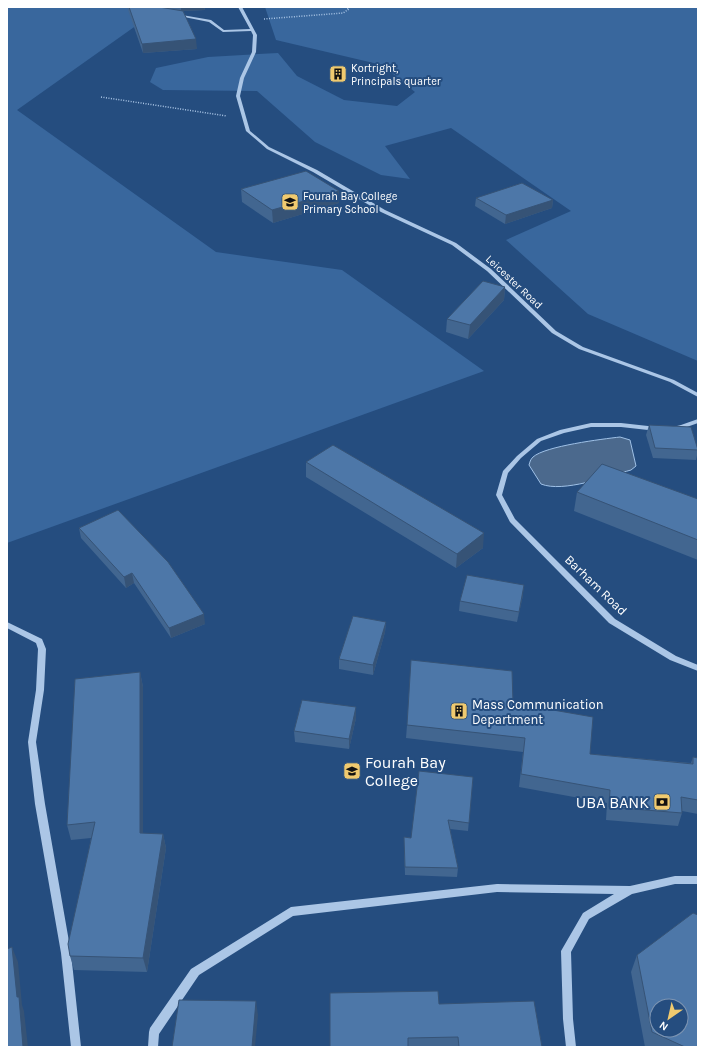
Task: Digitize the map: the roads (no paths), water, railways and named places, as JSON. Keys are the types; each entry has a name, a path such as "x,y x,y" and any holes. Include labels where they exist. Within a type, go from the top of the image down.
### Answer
{"street":[{"name":"Leicester Road","path":"240,7 255,35 254,52 242,78 238,96 246,119 248,131 268,148 315,171 383,211 454,244 489,270 554,332 581,348 672,381 698,395"},
{"path":"172,15 210,21 223,31 253,30"},
{"name":"Barham Road","path":"698,421 682,427 666,428 591,425 562,432 539,440 505,472 499,494 512,520 612,621 673,658 698,668"},
{"path":"7,625 39,641 42,649 40,690 32,742 40,804 66,953 76,1047"},
{"path":"154,1047 154,1032 195,972 291,912 497,888 630,890 675,880 698,880"},
{"path":"571,1047 568,1020 566,951 586,916 630,890"}],"place":[{"name":"Kortright, Principals quarter","path":"338,74"},
{"name":"Fourah Bay College Primary School","path":"290,202"},
{"name":"Mass Communication Department","path":"459,711"},
{"name":"Fourah Bay College","path":"352,771"},
{"name":"UBA BANK","path":"662,802"}]}
